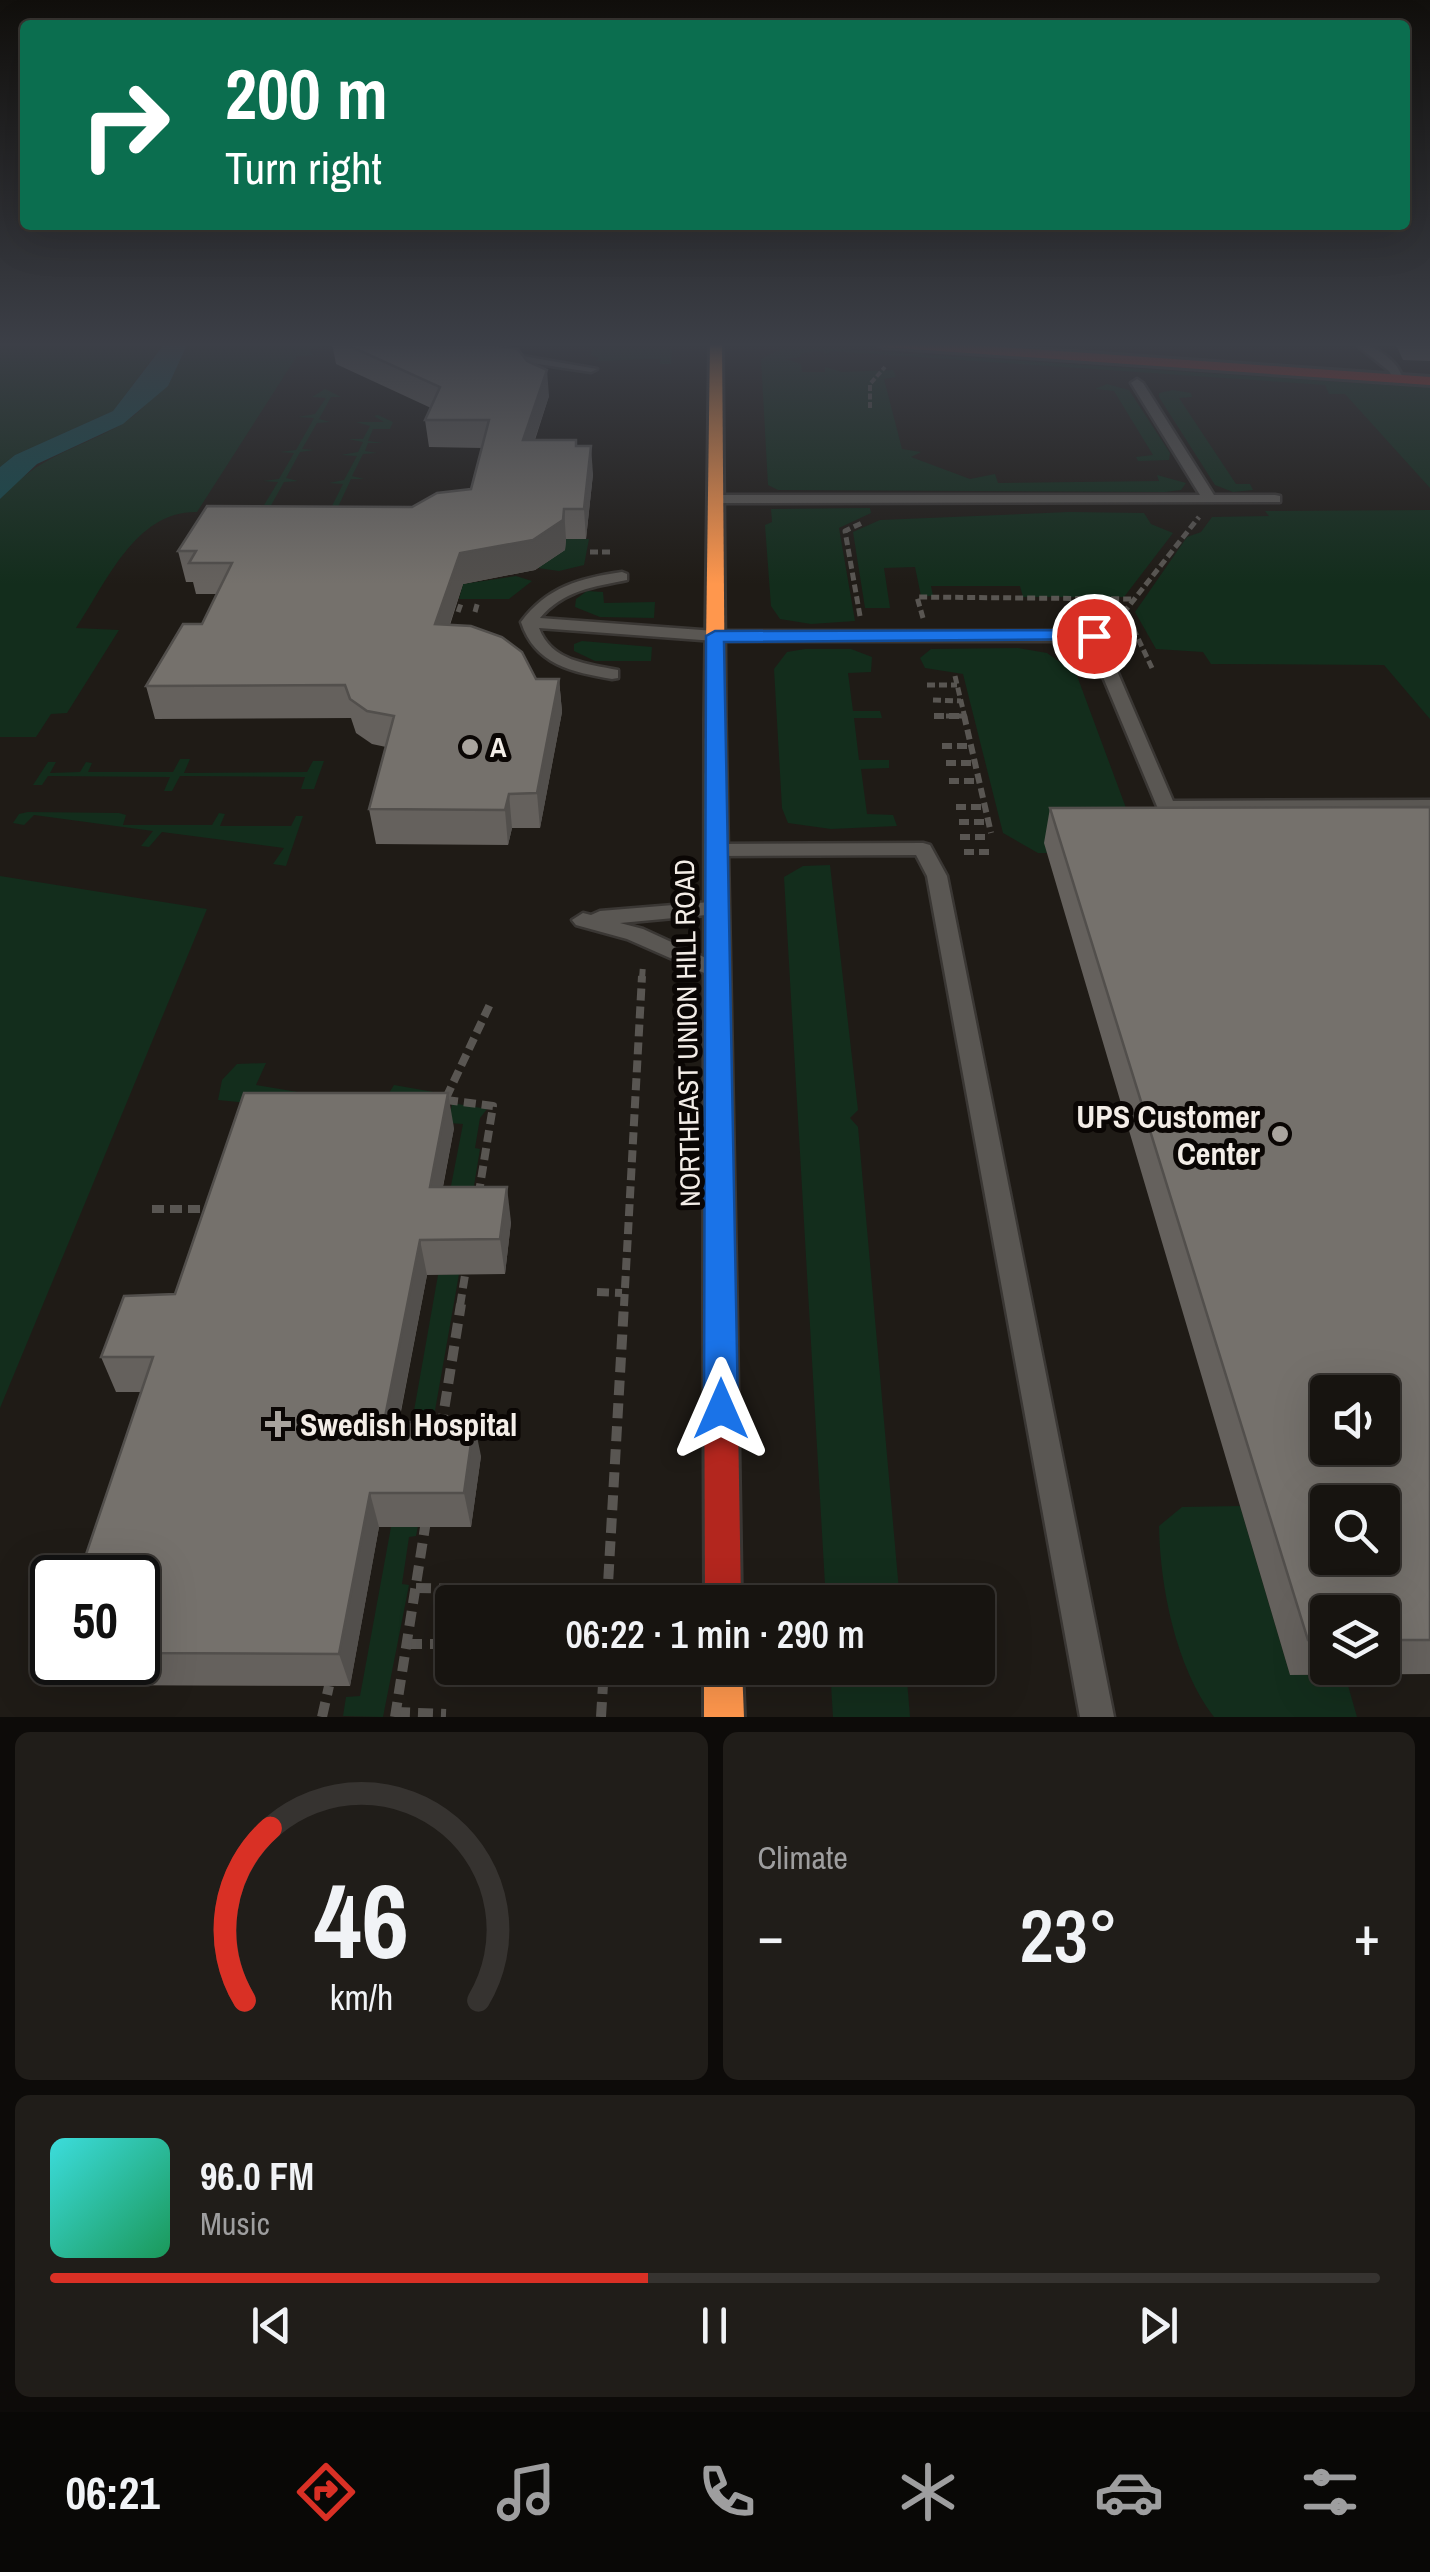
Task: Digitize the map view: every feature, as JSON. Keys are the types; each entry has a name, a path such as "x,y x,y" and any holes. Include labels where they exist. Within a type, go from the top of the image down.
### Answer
{"main road":[{"name":"NORTHEAST UNION HILL ROAD","path":"716,423 715,850 723,1585"},
{"path":"723,1685 724,1717"}],"lane":[{"path":"1162,423 1210,498"},
{"path":"716,499 1275,498"},
{"path":"612,674 584,670 550,656 534,643 529,622 542,601 566,590 622,577"},
{"path":"529,622 715,636 1094,636 1166,807 1430,806"},
{"path":"715,850 923,849 937,876 1097,1717"},
{"path":"716,909 583,920 635,934 718,972"}],"path":[{"path":"1152,668 1125,611 1200,515"},
{"path":"864,637 845,531 872,518"},
{"path":"590,552 612,552"},
{"path":"928,636 917,597 1134,599"},
{"path":"458,612 462,601"},
{"path":"475,612 478,601"},
{"path":"955,676 989,822 988,835 960,838"},
{"path":"927,685 957,685"},
{"path":"932,700 961,701"},
{"path":"934,716 964,716"},
{"path":"942,746 972,746"},
{"path":"946,764 975,763"},
{"path":"949,781 980,781"},
{"path":"956,807 985,807"},
{"path":"959,822 989,822"},
{"path":"964,852 990,852"},
{"path":"609,1585 622,1293 644,953"},
{"path":"444,1113 446,1098 490,1002"},
{"path":"446,1098 493,1106 478,1199"},
{"path":"152,1209 228,1208"},
{"path":"206,1227 212,1209"},
{"path":"438,1450 468,1255"},
{"path":"597,1292 622,1293"},
{"path":"428,1509 395,1715 446,1714"},
{"path":"416,1588 435,1588"},
{"path":"406,1644 435,1644"},
{"path":"601,1717 603,1685"},
{"path":"322,1717 328,1686"}],"green space":[{"path":"0,423 86,423 15,455 0,467"},
{"path":"254,423 197,512 156,523 125,552 112,571 76,628 119,630 67,713 51,714 36,737 0,737 0,499 43,463 119,426"},
{"path":"311,423 317,423 302,449 314,450 300,452 286,478 298,481 284,482 269,509 261,510 278,482 263,481 279,479 294,453 280,452 296,450"},
{"path":"360,423 393,423 390,429 373,429 368,441 383,443 368,443 365,451 377,453 363,454 352,476 364,479 351,479 338,507 330,510 343,484 329,483 344,480 357,456 341,455 358,452 363,442 348,439 363,439 370,426"},
{"path":"765,423 895,423 902,449 921,452 911,457 970,479 995,474 998,483 1159,481 1157,475 1186,483 1181,490 1165,492 778,490 768,485"},
{"path":"1134,423 1151,423 1170,453 1169,460 1138,461 1136,457 1153,455"},
{"path":"1176,423 1196,423 1236,484 1250,484 1253,490 1233,492 1215,485"},
{"path":"1371,423 1430,423 1430,488"},
{"path":"870,508 871,513 839,528 855,621 811,624 780,619 771,606 765,525 772,522 771,509"},
{"path":"1430,510 1430,719 1384,665 1211,664 1203,652 1156,649 1135,612 1187,537 1201,532 1212,517 1269,516 1265,511"},
{"path":"1144,513 1151,524 1173,533 1124,597 1023,597 1020,586 931,586 933,596 921,596 915,567 884,568 890,608 865,608 853,532 880,520"},
{"path":"566,539 589,539 584,565 559,571 538,568 564,550"},
{"path":"516,576 532,581 509,599 459,599 463,584"},
{"path":"587,591 603,592 604,603 655,602 654,618 600,617 575,607 576,599"},
{"path":"582,641 652,647 651,661 595,661 574,651 574,644"},
{"path":"1018,648 1047,653 1076,673 1139,843 1045,843 1047,853 1038,853 1003,833 963,674 925,668 920,658 931,649"},
{"path":"851,649 872,657 871,672 848,673 853,711 880,711 882,718 854,718 859,760 889,760 889,768 861,769 867,814 893,815 897,826 831,829 788,823 782,808 774,669 787,652"},
{"path":"180,759 190,759 184,773 307,772 313,761 324,761 314,789 301,789 305,777 180,776 172,791 164,791 170,777 48,776 42,785 33,785 48,762 56,762 50,773 80,772 86,762 92,763 88,772 173,772"},
{"path":"119,813 126,815 123,825 212,825 219,813 225,814 220,826 291,826 296,816 303,816 286,866 273,864 284,848 162,832 149,847 141,846 153,831 34,815 24,825 13,823 19,814"},
{"path":"830,865 858,1110 850,1118 858,1127 898,1585 825,1585 784,877 803,866"},
{"path":"0,876 207,909 0,1408"},
{"path":"266,1063 256,1085 381,1106 394,1085 439,1093 434,1121 218,1100 222,1080 237,1064"},
{"path":"452,1103 487,1109 480,1118 475,1148 480,1149 468,1222 444,1222 463,1124 449,1123"},
{"path":"459,1274 427,1456 406,1456 438,1275"},
{"path":"1240,1506 1290,1675 1310,1675 1310,1685 1348,1685 1357,1717 1214,1717 1180,1651 1163,1575 1159,1526 1182,1507"},
{"path":"418,1526 416,1536 409,1537 402,1584 409,1585 383,1717 343,1716 346,1697 360,1696 391,1527"},
{"path":"831,1685 907,1685 910,1717 833,1717"}],"water":[{"path":"86,423 124,423 37,464 0,499 0,467 15,455"}],"building":[{"path":"488,423 529,423 523,440 576,440 576,446 591,446 584,509 564,509 563,520 533,540 460,553 435,624 471,626 502,637 522,652 536,679 559,679 537,793 509,794 505,810 369,809 394,716 367,711 350,699 345,685 146,686 183,624 202,624 232,563 189,563 196,551 178,551 207,506 412,507 437,493 471,489"},
{"name":"UPS Customer Center","path":"1430,807 1430,1640 1400,1640 1400,1595 1310,1595 1308,1640 1050,808"},
{"name":"Swedish Hospital","path":"244,1093 448,1093 430,1187 507,1187 500,1239 420,1240 384,1422 474,1422 464,1493 370,1493 339,1654 160,1653 160,1555 86,1555 153,1357 101,1357 124,1296 175,1294"}],"traffic: fast":[{"path":"715,721 720,1298"}],"traffic: slow":[{"path":"715,721 716,423"},
{"path":"723,1685 724,1717"}],"traffic: jam":[{"path":"720,1298 723,1585"}],"place":[{"name":"A","path":"470,747"},
{"name":"UPS Customer Center","path":"1280,1134"},
{"name":"Swedish Hospital","path":"278,1424"}],"route":[{"path":"721,1409 715,636 1094,636"}]}
